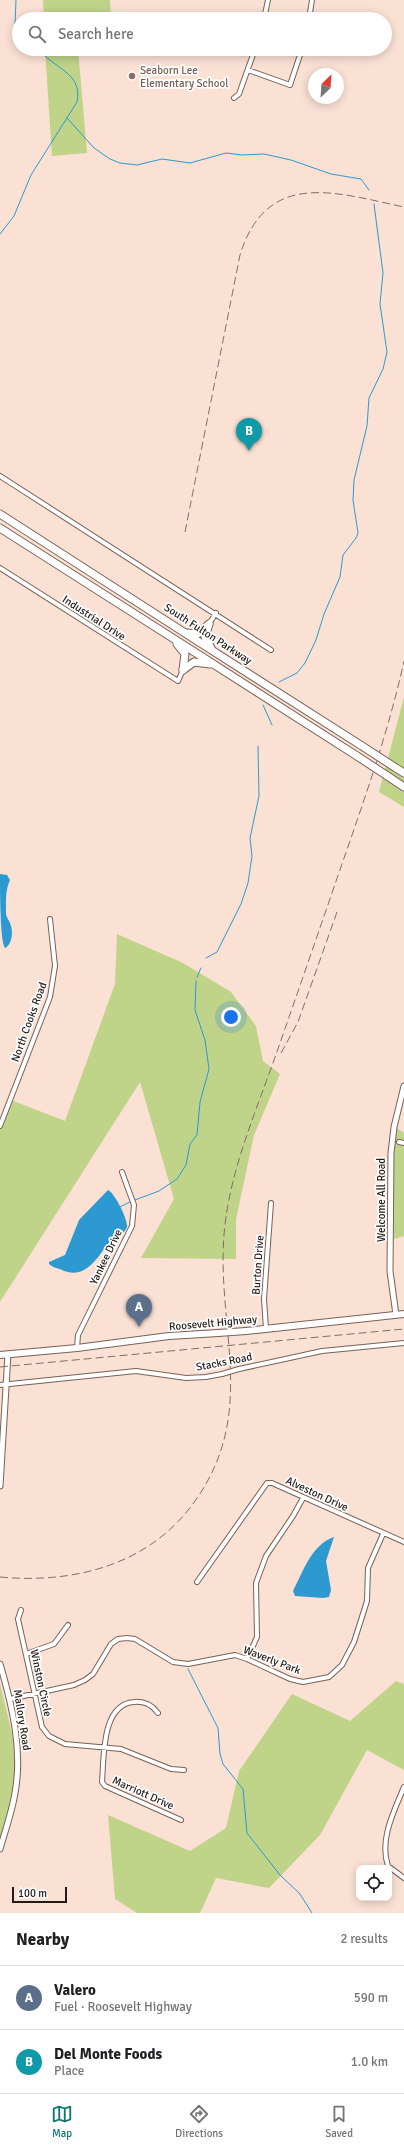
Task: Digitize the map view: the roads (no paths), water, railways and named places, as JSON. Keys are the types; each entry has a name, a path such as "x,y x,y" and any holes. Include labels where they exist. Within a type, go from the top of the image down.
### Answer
{"highway":[{"name":"South Fulton Parkway","path":"0,514 404,773"},
{"name":"South Fulton Parkway","path":"0,528 404,787"},
{"path":"184,633 198,634 209,624"},
{"path":"209,624 205,637 214,651"},
{"path":"164,632 184,651 186,659 183,670"},
{"path":"183,670 190,663 198,662 220,668"}],"main road":[{"name":"Roosevelt Highway","path":"0,1355 77,1348 169,1336 246,1331 404,1314"}],"street":[{"path":"265,12 268,0"},
{"path":"310,12 312,0"},
{"path":"234,98 239,94 253,56"},
{"path":"248,70 290,84 300,56"},
{"path":"0,476 271,650"},
{"name":"Industrial Drive","path":"0,568 178,682 183,670"},
{"path":"209,624 216,614"},
{"name":"North Cooks Road","path":"0,1126 50,997 55,966 50,919"},
{"name":"Welcome All Road","path":"396,1315 390,1272 391,1153 394,1127 404,1086"},
{"name":"Yankee Drive","path":"77,1348 78,1335 133,1220 134,1205 122,1172"},
{"name":"Burton Drive","path":"266,1329 264,1299 271,1203"},
{"name":"Stacks Road","path":"0,1385 136,1371 186,1378 206,1377 322,1351 404,1343"},
{"path":"0,1486 8,1354"},
{"name":"Alveston Drive","path":"197,1582 265,1484 272,1483 383,1534 404,1542"},
{"path":"247,1659 257,1637 256,1583 266,1556 293,1516 303,1498"},
{"name":"Waverly Park","path":"10,1699 74,1685 85,1680 93,1674 111,1644 118,1639 135,1639 173,1662 188,1664 227,1656 247,1659 290,1679 303,1682 329,1677 342,1665 354,1642 367,1601 368,1568 383,1534"},
{"name":"Winston Circle","path":"21,1610 18,1619 34,1694 42,1727 49,1736 64,1744 122,1749 171,1770 184,1770"},
{"path":"26,1654 54,1644 68,1625"},
{"name":"Mallory Road","path":"0,1664 10,1699 17,1756 17,1778 13,1804 0,1849"},
{"name":"Marriott Drive","path":"158,1713 152,1706 142,1702 131,1702 121,1706 110,1718 104,1748 102,1782 105,1786 181,1820"},
{"path":"404,1787 389,1825 386,1853 388,1866 404,1878"}],"water":[{"path":"0,874 7,875 10,880 7,892 6,914 11,924 12,935 11,941 5,948 3,944 1,925"},
{"path":"108,1190 117,1200 123,1212 127,1223 126,1230 107,1245 94,1262 83,1270 70,1272 56,1268 49,1264 49,1262 65,1255 79,1220"},
{"path":"334,1537 326,1561 331,1590 329,1597 295,1596 293,1591 309,1560 319,1546"}],"waterway":[{"path":"16,0 16,12"},
{"path":"0,234 14,216 31,175 77,102 78,92 76,84 66,72 45,56"},
{"path":"67,118 94,148 110,159 120,163 137,165 162,159 190,163 226,153 242,155 264,154 291,160 331,174 361,179 369,190"},
{"path":"279,682 297,673 305,663 316,640 324,614 340,577 343,555 358,533 353,500 354,480 367,426 369,398 383,369 387,352 380,304 383,273 374,204"},
{"path":"263,705 272,725"},
{"path":"206,958 217,952 241,904 248,883 252,856 250,838 259,796 258,746"},
{"path":"197,977 201,968"},
{"path":"135,1200 159,1191 177,1179 186,1165 190,1144 197,1135 200,1102 209,1069 205,1040 195,1010 196,981"},
{"path":"120,1207 130,1202"},
{"path":"188,1669 218,1728 220,1754 223,1764 243,1789 247,1833 280,1875 300,1894 312,1913"}],"railway":[{"path":"185,532 240,255 252,227 268,209 286,198 307,193 330,193 354,196 404,207"},
{"path":"0,1577 55,1577 82,1573 108,1566 133,1555 156,1541 177,1523 195,1501 215,1466 226,1431 230,1397 230,1362 224,1291 223,1255 226,1217 235,1173 368,787 384,737 404,661"},
{"path":"281,1053 298,1022 337,912"},
{"path":"0,1367 404,1329"}],"place":[{"name":"Seaborn Lee Elementary School","path":"132,76"},
{"name":"Del Monte Foods","path":"249,451"},
{"name":"Valero","path":"139,1327"}]}
